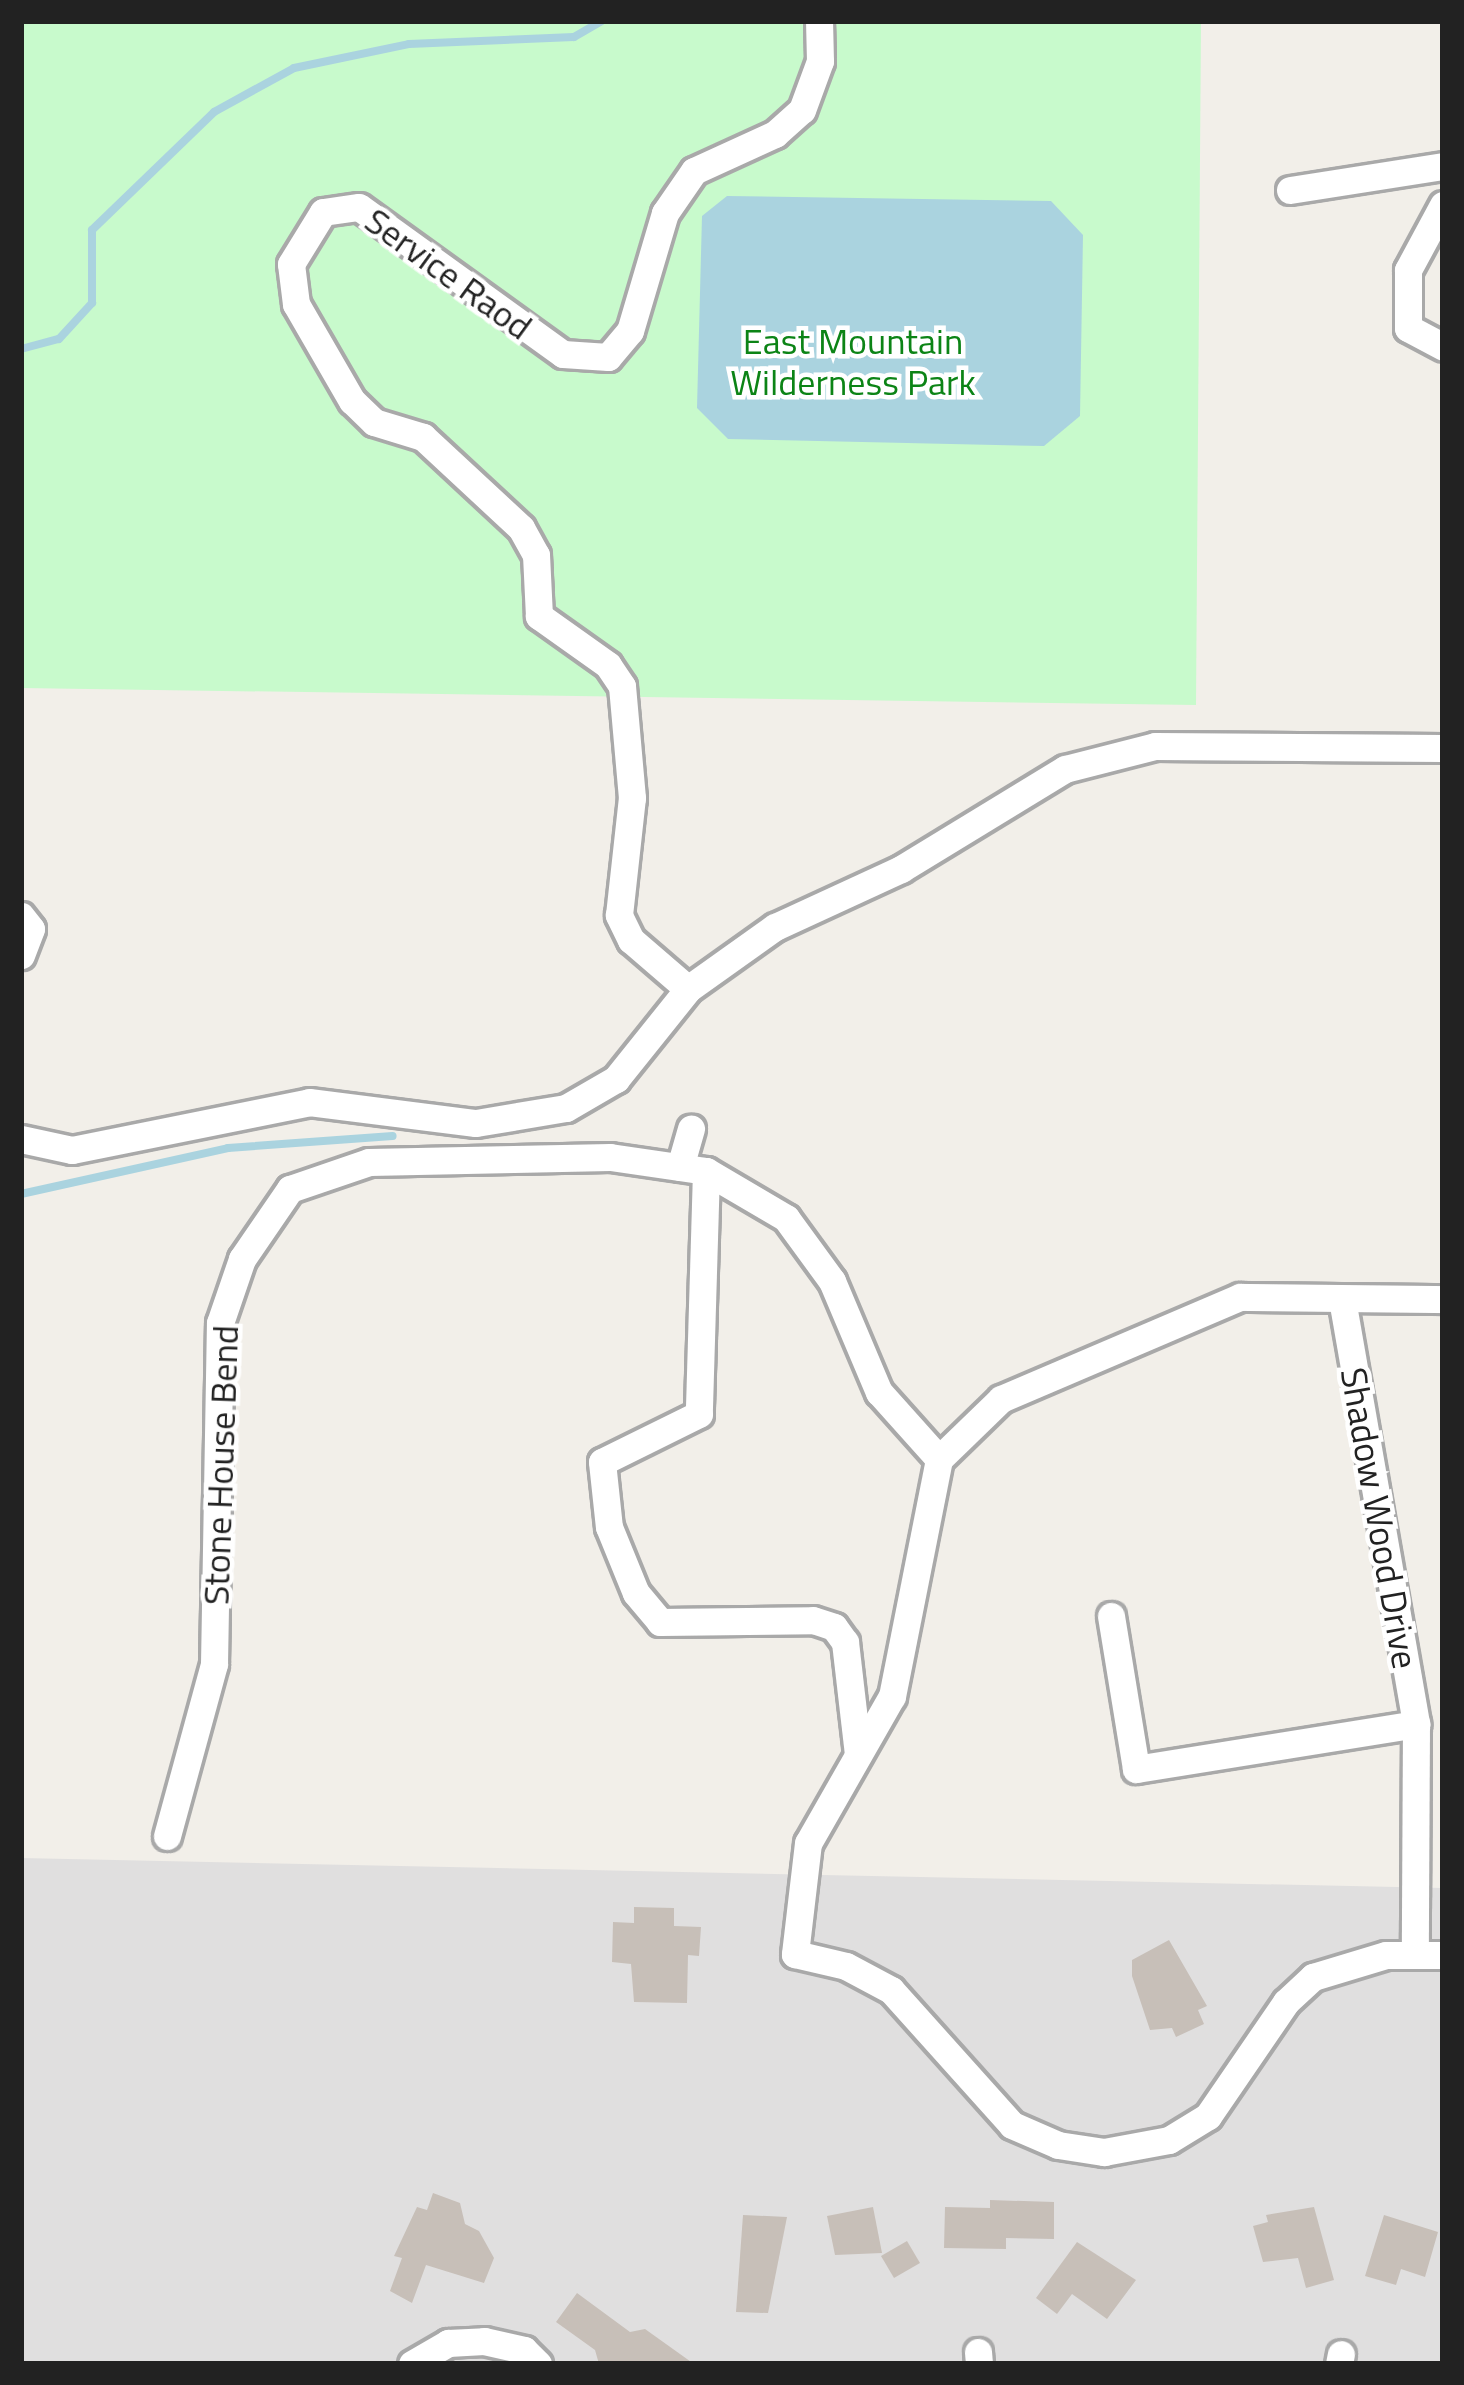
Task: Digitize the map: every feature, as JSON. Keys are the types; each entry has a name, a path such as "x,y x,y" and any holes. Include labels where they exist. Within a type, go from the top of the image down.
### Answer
{"street":[{"name":"Service Raod","path":"688,989 631,940 619,915 632,798 622,686 608,665 539,616 536,555 521,528 423,437 374,422 352,401 296,304 291,264 323,212 358,206 563,355 608,357 630,331 664,213 694,171 775,134 802,110 820,61 820,21"},
{"path":"1290,190 1443,166"},
{"path":"1443,205 1408,270 1408,328 1443,347"},
{"path":"21,1139 71,1150 309,1102 476,1123 566,1108 616,1078 688,989 776,927 901,869 1064,770 1155,746 1443,748"},
{"path":"21,916 31,929 21,955"},
{"path":"691,1129 699,1414 602,1462 609,1527 636,1593 660,1622 813,1620 834,1627 845,1642 857,1754"},
{"name":"Stone House Bend","path":"167,1836 214,1664 220,1323 242,1259 290,1189 369,1162 610,1157 693,1169 786,1218 832,1281 879,1392 939,1459"},
{"path":"1429,1954 1357,1960 1313,1977 1286,2002 1222,2102 1190,2129 1148,2147 1082,2150 1034,2136 993,2110 927,2023 891,1990 846,1966 795,1954 808,1843 892,1696 939,1459 1001,1399 1118,1344 1240,1297 1443,1299"},
{"name":"Shadow Wood Drive","path":"1342,1299 1416,1724 1429,1954"},
{"path":"1111,1616 1136,1768 1416,1724"},
{"path":"412,2364 448,2343 484,2341 524,2350 538,2364"}],"shaded area":[{"path":"21,1858 1443,1888 1443,2364 21,2364"}],"green space":[{"name":"East Mountain Wilderness Park","path":"21,21 1201,21 1196,705 21,688"}],"water":[{"path":"727,196 1051,201 1083,235 1080,416 1044,446 728,439 697,408 702,216"}],"building":[{"path":"634,1907 674,1908 674,1926 701,1927 699,1956 688,1955 687,2003 634,2002 631,1964 612,1962 613,1922 634,1923"},
{"path":"1169,1940 1207,2006 1198,2010 1204,2024 1176,2037 1172,2028 1150,2030 1132,1976 1132,1960"},
{"path":"433,2193 460,2203 465,2224 479,2231 494,2258 484,2283 426,2265 412,2303 390,2291 402,2258 394,2256 417,2207 427,2210"},
{"path":"990,2200 1054,2202 1054,2239 1006,2238 1006,2249 944,2248 945,2207 990,2208"},
{"path":"873,2207 882,2253 835,2255 827,2216"},
{"path":"1314,2207 1334,2280 1306,2288 1298,2258 1263,2262 1253,2226 1268,2222 1266,2215"},
{"path":"743,2215 787,2217 768,2313 736,2312"},
{"path":"1384,2215 1438,2232 1425,2277 1401,2269 1396,2285 1365,2276"},
{"path":"907,2241 920,2263 894,2278 881,2256"},
{"path":"1077,2242 1136,2280 1107,2319 1072,2294 1057,2314 1036,2298"},
{"path":"577,2293 630,2332 645,2329 694,2364 599,2364 595,2350 556,2322"}],"waterway":[{"path":"21,349 59,339 92,303 92,230 214,112 294,68 409,44 574,37 602,21"},
{"path":"21,1194 228,1148 393,1136"}]}
